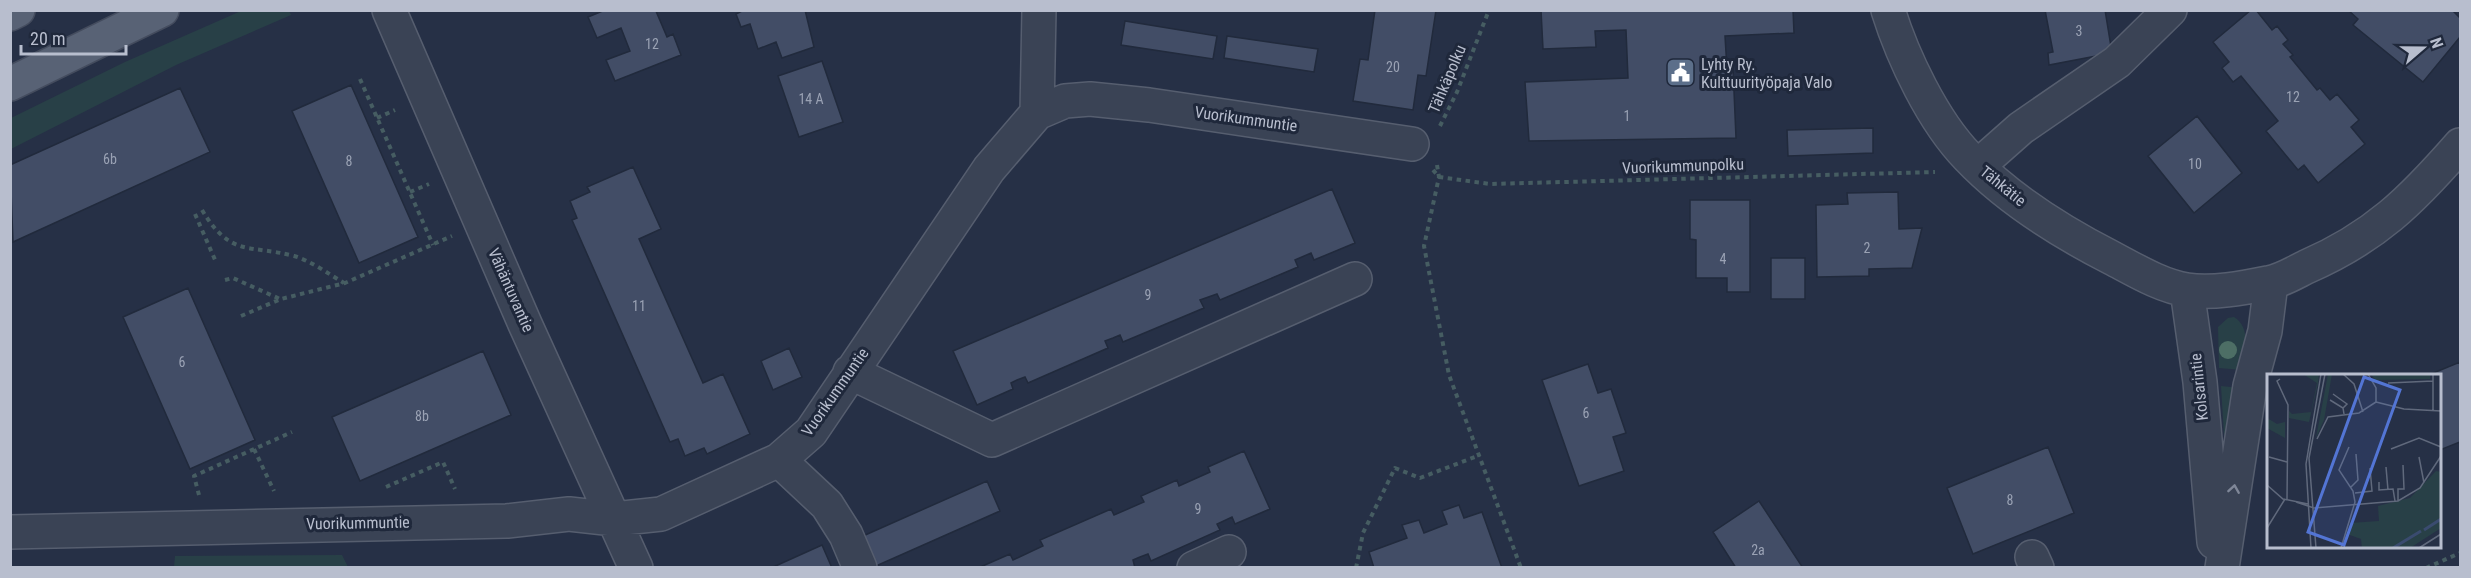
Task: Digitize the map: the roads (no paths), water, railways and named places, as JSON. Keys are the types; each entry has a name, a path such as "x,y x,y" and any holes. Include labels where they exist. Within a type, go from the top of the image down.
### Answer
{"main road":[{"path":"10,14 18,10"},
{"path":"10,84 162,10"}],"street":[{"name":"Vähäntuvantie","path":"389,10 636,567"},
{"path":"1037,113 1039,10"},
{"name":"Tähkätie","path":"1888,10 1894,28 1935,115 1973,161 2016,199 2088,246 2163,283 2187,290"},
{"path":"1973,161 2117,62 2170,10"},
{"name":"Vuorikummuntie","path":"10,532 507,521 569,514 614,519 661,514 779,460 811,432 989,169 1037,113 1065,101 1090,99 1149,105 1412,144"},
{"path":"2187,290 2271,283 2341,252 2386,222 2418,193 2460,146"},
{"path":"850,372 992,440 1355,279"},
{"path":"2222,567 2250,386 2265,332 2271,283"},
{"name":"Kolsarintie","path":"2187,290 2200,382 2216,567"},
{"path":"779,460 827,505 846,535 860,567"},
{"path":"1194,567 1229,552"}],"place":[{"name":"Lyhty Ry. Kulttuurityöpaja Valo","path":"1680,73"}]}
